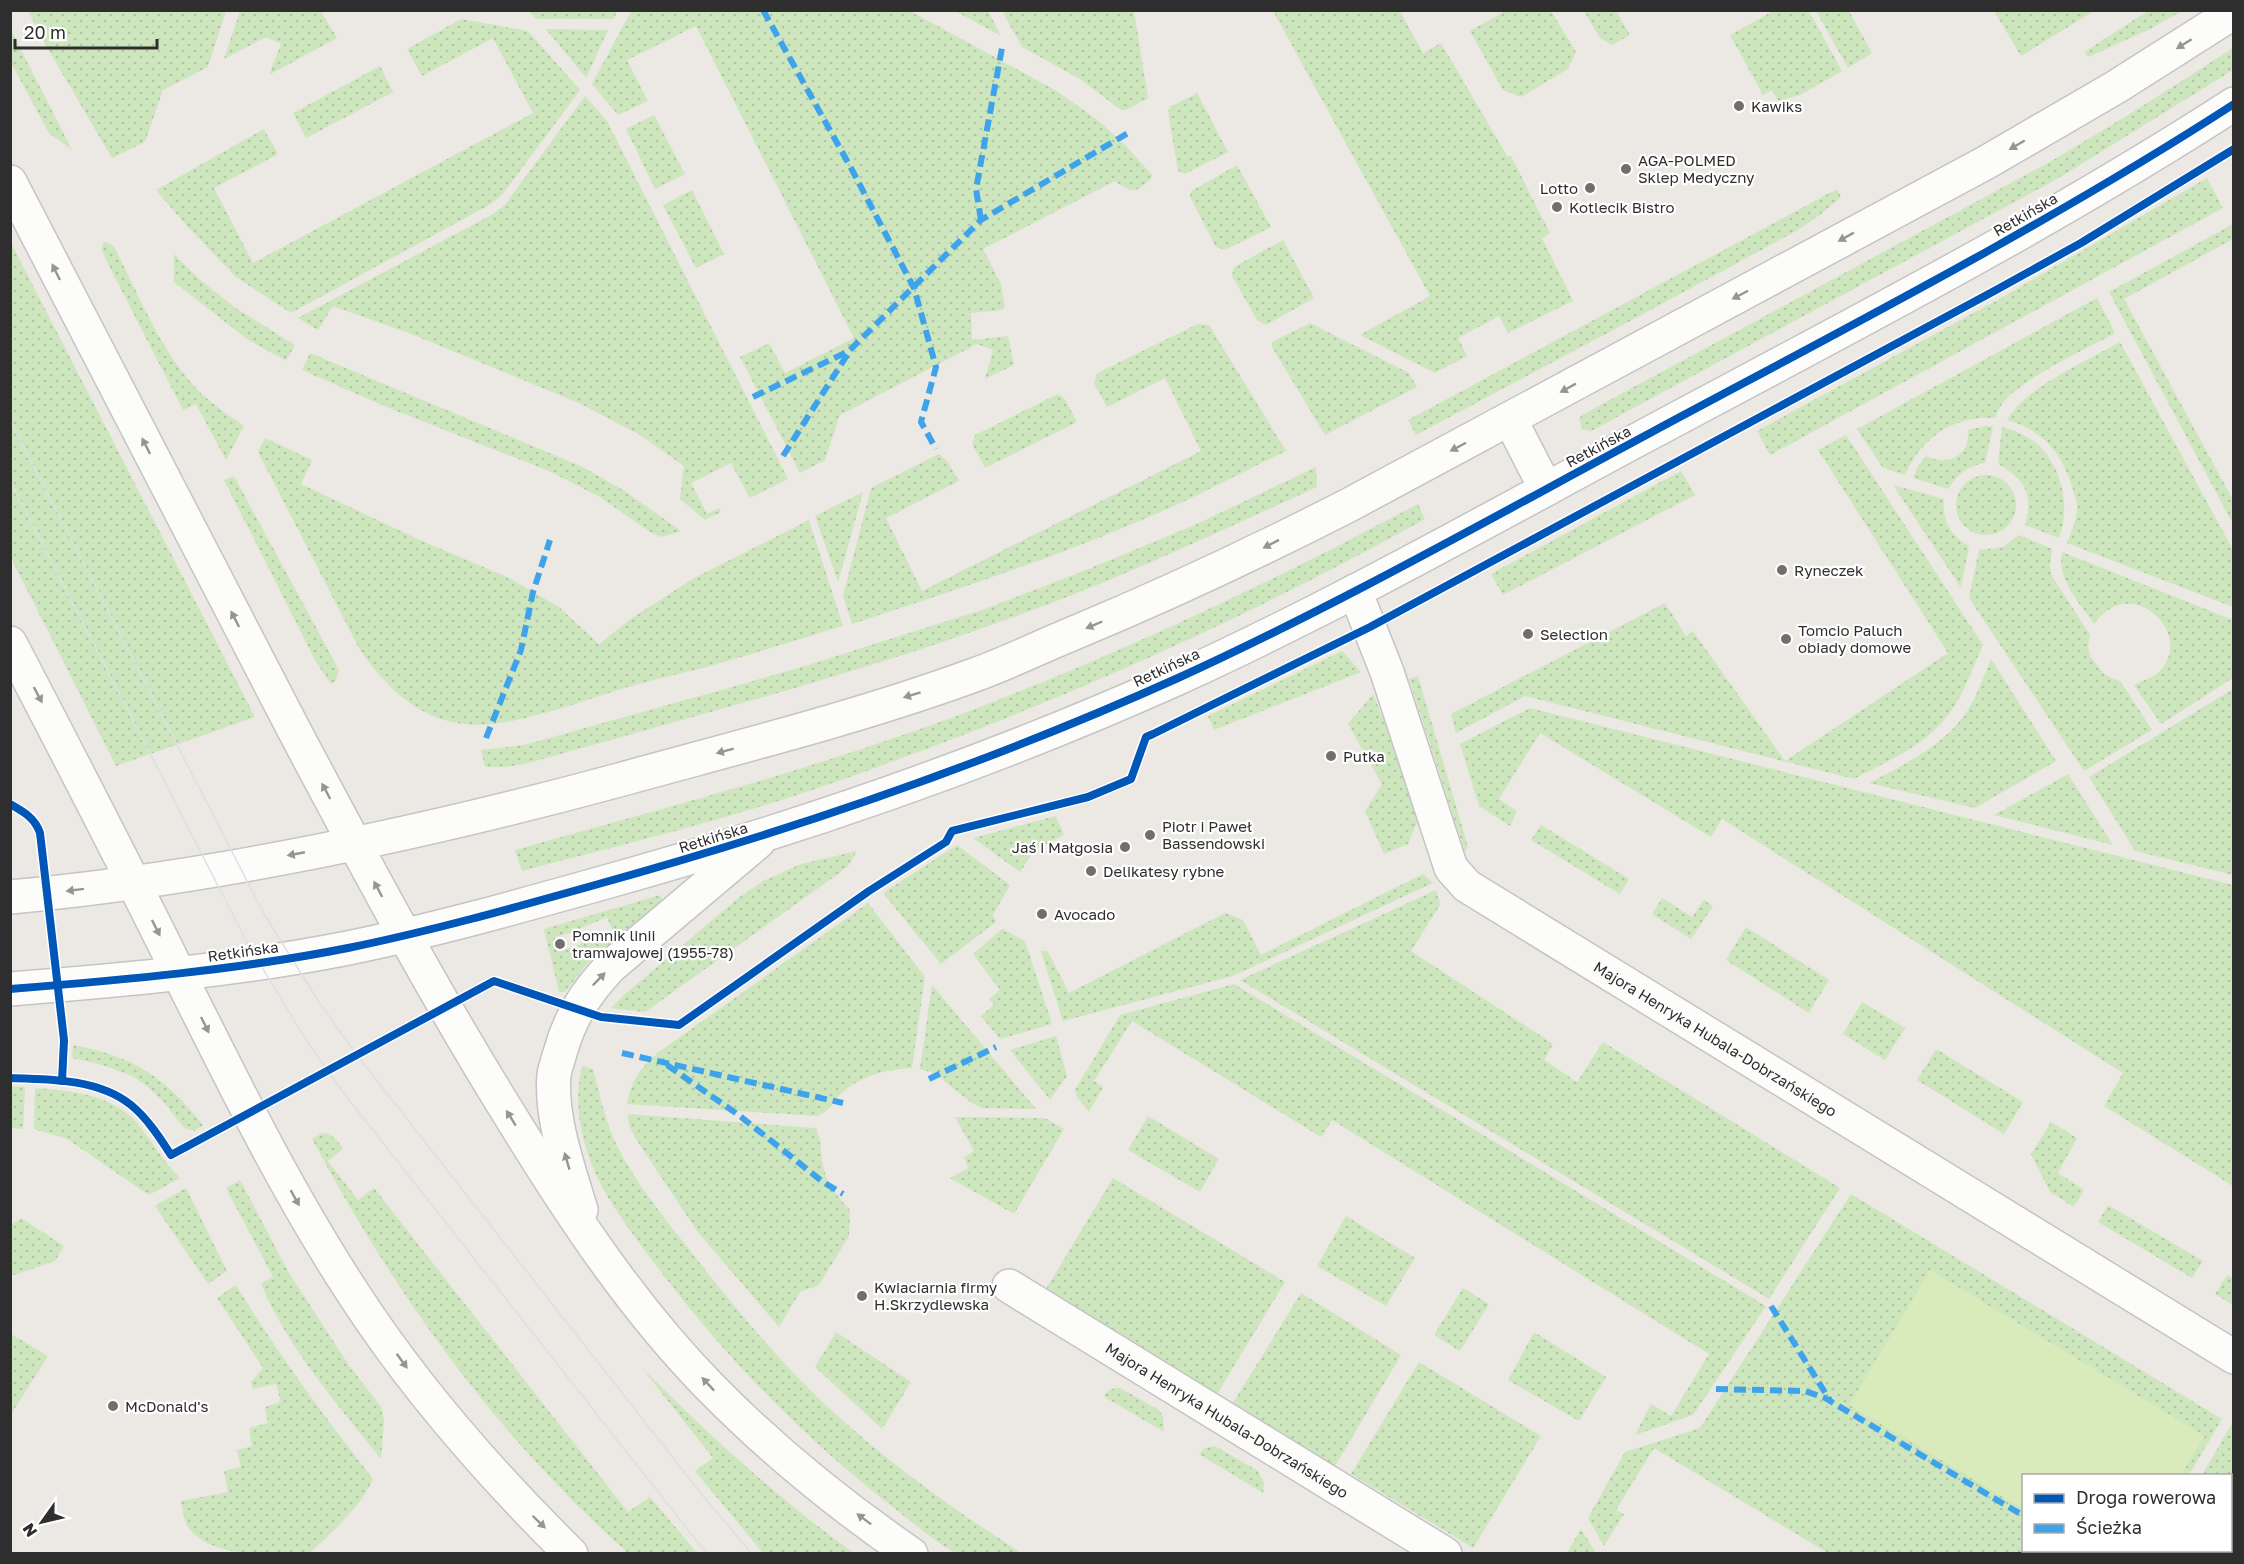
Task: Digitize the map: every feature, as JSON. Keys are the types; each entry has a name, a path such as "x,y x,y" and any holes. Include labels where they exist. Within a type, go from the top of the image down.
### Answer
{"street":[{"path":"10,897 133,883 353,843 518,807 867,710 978,673 1158,598 1245,558 1510,419 1987,162 2116,87 2234,12"},
{"name":"Retkińska","path":"10,989 179,973 291,958 403,935 510,909 769,834 925,781 1038,738 1182,676 1355,591 1980,256 2135,166 2234,104"},
{"path":"10,182 353,843 403,935 547,1176 589,1238 651,1319 712,1389 819,1486 911,1554"},
{"path":"1510,419 1546,489"},
{"name":"Majora Henryka Hubala-Dobrzańskiego","path":"1355,591 1387,672 1451,868 1467,886 2234,1357"},
{"path":"10,644 263,1141 312,1228 354,1295 405,1367 454,1429 518,1501 572,1554"},
{"path":"589,1238 562,1144 555,1098 554,1075 569,1028 590,989 610,967 769,834"},
{"name":"Majora Henryka Hubala-Dobrzańskiego","path":"1009,1286 1445,1554"}],"green space":[{"path":"1775,10 1809,11 1842,71 1800,95 1778,101 1772,90 1763,95 1730,35"},
{"path":"28,11 226,11 208,67 163,90 145,142 112,158"},
{"path":"240,11 321,11 337,38 269,75 281,44 266,37 224,59"},
{"path":"529,11 618,11 613,19 536,19"},
{"path":"631,11 910,11 1055,90 1099,121 1153,176 1144,186 1135,190 1115,181 983,249 1001,284 1005,307 1002,310 971,313 972,340 1008,336 1014,365 985,379 993,350 977,344 840,415 825,460 800,473 740,357 769,343 785,373 854,338 696,26 627,60 648,101 618,115 592,84"},
{"path":"955,11 988,11 1001,36"},
{"path":"1002,11 1134,11 1148,98 1126,110 1121,110 1080,79 1022,47"},
{"path":"1273,11 1400,11 1423,53 1441,43 1507,156 1511,156 1550,233 1542,238 1573,301 1508,333 1499,316 1458,338 1467,356 1435,373 1360,335 1430,296"},
{"path":"1505,11 1551,11 1576,52 1568,69 1521,97 1503,90 1470,31"},
{"path":"1584,11 1616,11 1630,35 1612,45 1600,38"},
{"path":"1816,11 1849,11 1872,53 1848,68"},
{"path":"1994,11 2094,11 2021,56"},
{"path":"2148,11 2182,11 2148,30 2088,57 2084,52"},
{"path":"461,19 528,31 580,90 503,194 491,204 291,313 236,277 156,190 264,129 278,154 214,188 253,263 533,113 493,38 422,76 407,49"},
{"path":"546,29 608,30 586,78"},
{"path":"11,30 72,150 49,133 11,63"},
{"path":"2233,48 2233,70 2057,179 1591,431 1582,429 1579,419 1582,415 2048,163"},
{"path":"380,66 393,92 306,138 293,113"},
{"path":"1197,93 1228,152 1185,174 1178,171 1168,111 1170,107"},
{"path":"585,96 607,121 788,479 750,498 731,463 691,483 707,514 719,508 721,512 705,520 680,499 684,466 640,435 579,403 414,335 333,306 318,330 298,318 504,206"},
{"path":"654,115 685,174 655,189 626,129"},
{"path":"1237,165 1271,227 1225,250 1216,247 1190,197 1191,191"},
{"path":"2207,178 2223,208 1770,455 1757,431 2001,298"},
{"path":"1837,189 1841,197 1798,230 1416,435 1408,420"},
{"path":"692,190 724,254 696,268 663,205"},
{"path":"2233,224 2233,239 2124,299 2233,500 2233,524 2109,292"},
{"path":"1283,240 1314,298 1266,325 1257,320 1232,276 1234,267"},
{"path":"103,242 114,247 157,332 188,379 207,399 244,426 226,460 196,404 183,410 108,264 102,250"},
{"path":"11,243 255,717 116,766 11,558"},
{"path":"174,254 199,279 237,309 295,345 286,361 247,339 174,282"},
{"path":"2097,298 2115,333 2048,369 2022,386 2005,400 1995,418 1966,420 1941,432 1920,450 1905,475 1883,468 1857,429"},
{"path":"1310,323 1409,373 1417,387 1325,435 1272,347 1272,342"},
{"path":"1198,324 1209,325 1286,451 1187,500 1105,535 979,582 852,624 843,596 871,488 939,454 947,461 959,481 886,518 922,591 1201,451 1165,378 1107,407 1094,383 1097,373"},
{"path":"2120,342 2233,550 2233,607 2067,543 2077,506 2066,471 2055,451 2039,435 2007,420 2016,408 2042,386"},
{"path":"310,353 583,467 623,490 681,531 661,537 650,532 600,497 549,471 389,408 302,370"},
{"path":"1058,394 1064,398 1077,422 985,468 972,444 975,435"},
{"path":"1993,426 1985,463 1963,472 1948,489 1913,478 1918,466 1926,456 1942,460 1956,457 1965,447 1968,430"},
{"path":"2002,426 2032,440 2045,452 2052,463 2062,487 2064,500 2063,526 2059,538 2025,525 2028,514 2028,496 2025,489 2015,476 1998,464"},
{"path":"1846,435 1983,645 1956,704 1942,723 1931,733 1894,758 1854,779 1525,696 1456,733 1451,714 1665,603 1686,636 1693,631 1785,761 1948,653 1818,450"},
{"path":"265,438 312,460 301,484 422,541 507,577 559,607 599,644 632,618 694,578 809,520 843,626 524,718 482,725 447,721 417,708 404,699 380,676 360,650 258,452"},
{"path":"1316,467 1317,487 1114,578 1046,605 918,650 789,690 528,763 505,767 485,767 481,750 524,745 718,691 985,609 1197,524"},
{"path":"1681,471 1695,495 1503,595 1491,574"},
{"path":"1980,475 1992,475 2003,480 2011,488 2016,505 2014,517 2003,530 1992,535 1980,535 1969,530 1961,522 1956,511 1956,499 1961,488 1969,480"},
{"path":"234,476 339,670 336,680 331,684 316,662 224,480"},
{"path":"1893,485 1944,499 1944,514 1949,527 1962,542 1969,546 1961,588"},
{"path":"863,492 838,582 815,516"},
{"path":"1418,504 1425,519 1352,559 1203,633 1051,700 896,760 782,800 522,871 515,850 822,762 943,721 1056,677 1213,607"},
{"path":"2019,535 2052,549 2050,566 2052,576 2090,635 2088,646 2090,656 2104,674 2121,682 2152,730 2084,771 1969,598 1979,550 2003,547"},
{"path":"2062,552 2233,620 2233,678 2161,724 2134,685 2159,672 2169,657 2170,641 2165,627 2155,614 2141,606 2125,604 2109,609 2094,624 2070,590 2062,572"},
{"path":"1342,651 1361,672 1214,730 1208,716"},
{"path":"1991,659 2056,761 1975,808 1869,783 1920,755 1954,728 1972,703"},
{"path":"1418,676 1468,847 1465,852 1409,679"},
{"path":"2233,689 2233,875 2135,851 2089,777"},
{"path":"1373,694 1397,752 1418,820 1408,844 1384,854 1365,811 1382,784 1348,724"},
{"path":"1530,708 2233,885 2233,1186 2104,1106 2123,1073 1722,819 1711,837 1540,733 1499,799 1517,811 1510,826 1479,806 1460,744"},
{"path":"2068,774 2113,845 1994,815"},
{"path":"1056,816 1064,835 1034,851 1020,872 973,838"},
{"path":"1541,825 1629,879 1620,894 1531,840"},
{"path":"957,845 1010,885 993,915 996,922 941,964 883,893"},
{"path":"857,851 849,865 838,874 645,1012 611,1008 737,899 763,881 801,864"},
{"path":"1423,874 1433,883 1233,976 1063,1021 1042,955 1041,950 1048,952 1069,993 1225,913 1243,920 1261,955"},
{"path":"1436,890 1440,905 1411,951 1553,1044 1544,1060 1577,1082 1603,1042 1840,1188 1769,1299 1240,980"},
{"path":"660,895 663,901 587,964 565,992 559,992 544,929","holes":["607,917 613,932 558,952 555,937"]},
{"path":"1662,898 1692,917 1704,900 1713,906 1691,939 1652,914"},
{"path":"868,903 925,977 912,1068 883,1072 857,1082 838,1097 829,1109 817,1116 627,1104 638,1074 659,1052"},
{"path":"1746,927 1829,980 1809,1013 1726,960"},
{"path":"1002,929 1025,941 1052,1024 1000,1039 981,1016 994,1005 989,999 1000,990 973,954"},
{"path":"1234,984 1766,1306 1693,1415 1635,1435 1651,1404 1671,1416 1709,1354 1332,1120 1321,1137 1132,1021 1094,1081 1103,1087 1089,1112 1077,1097 1075,1090 1120,1015"},
{"path":"932,985 1036,1109 982,1108 972,1103 934,1073 920,1069"},
{"path":"1862,1002 1905,1028 1885,1060 1843,1034"},
{"path":"1056,1036 1067,1076 1050,1100 1010,1050"},
{"path":"73,1045 113,1055 146,1071 175,1094 203,1125 194,1131 184,1128 148,1087 134,1077 103,1065 72,1058"},
{"path":"1936,1049 2023,1102 2004,1134 1917,1080"},
{"path":"582,1066 593,1069 610,1130 633,1174 675,1232 763,1340 826,1406 869,1444 933,1493 1021,1553 959,1554 939,1543 831,1455 766,1394 736,1362 652,1260 615,1208 599,1180 592,1166 581,1130 578,1098"},
{"path":"11,1086 25,1087 23,1129 11,1128"},
{"path":"35,1088 77,1093 116,1106 137,1123 180,1178 149,1195 67,1139 34,1129"},
{"path":"628,1114 816,1128 828,1182 850,1210 849,1236 819,1285 800,1292 779,1327 697,1231 636,1139 629,1125"},
{"path":"1148,1116 1219,1159 1200,1192 1128,1150"},
{"path":"955,1117 1045,1118 1064,1129 1014,1214 950,1178 968,1168 964,1157 974,1151"},
{"path":"2051,1122 2077,1138 2058,1173 2084,1190 2074,1207 2050,1192 2031,1154"},
{"path":"322,1133 334,1138 343,1149 328,1161 358,1200 374,1188 628,1512 650,1497 697,1553 628,1553 535,1461 492,1412 413,1307 344,1196 312,1139"},
{"path":"1113,1178 1285,1282 1217,1394 1046,1289"},
{"path":"240,1180 289,1273 348,1364 381,1407 384,1420 381,1459 315,1375 271,1306 261,1283 273,1277 226,1188"},
{"path":"186,1188 227,1271 208,1284 155,1206"},
{"path":"1851,1194 2222,1419 2190,1474 2022,1474 2022,1552 2143,1553 1828,1553 1654,1448 1616,1510 1624,1514 1604,1546 1588,1518 1625,1452 1700,1428"},
{"path":"2108,1205 2203,1261 2192,1278 2098,1222"},
{"path":"1346,1216 1415,1258 1386,1306 1317,1266"},
{"path":"21,1218 64,1246 55,1261 11,1276 11,1225"},
{"path":"1930,1270 2205,1436 2182,1474 2022,1474 2022,1508 1849,1405"},
{"path":"2227,1275 2233,1278 2233,1305 2215,1294"},
{"path":"236,1285 302,1384 373,1479 353,1510 310,1553 248,1553 217,1547 203,1541 192,1532 184,1517 181,1501 228,1492 224,1471 241,1467 237,1450 252,1446 249,1428 268,1423 265,1407 281,1402 276,1384 253,1389 251,1382 263,1368 217,1298"},
{"path":"1463,1288 1489,1304 1460,1351 1434,1335"},
{"path":"1301,1293 1401,1355 1335,1466 1233,1403"},
{"path":"836,1332 911,1382 882,1429 815,1367"},
{"path":"1534,1332 1606,1377 1579,1421 1508,1380"},
{"path":"11,1334 48,1356 11,1414"},
{"path":"1419,1362 1541,1436 1473,1548 1351,1474"},
{"path":"642,1368 744,1465 854,1553 763,1553 695,1471 713,1458"},
{"path":"1120,1388 1159,1410 1163,1417 1164,1432 1103,1396 1110,1389"},
{"path":"2231,1425 2234,1426 2233,1553 2156,1553 2232,1552 2232,1474 2203,1474"},
{"path":"1215,1446 1258,1471 1264,1483 1263,1493 1199,1454 1205,1448"},
{"path":"1581,1529 1596,1553 1567,1553"}],"tram line":[{"path":"10,420 264,914 319,1002 356,1054 703,1496 752,1554"},
{"path":"10,481 249,946 306,1040 346,1096 707,1554"}],"marked path":[{"path":"763,10 851,168 914,288 936,367 921,422 936,449"},
{"path":"981,220 976,189 1002,48"},
{"path":"753,397 849,351 981,220 1128,133"},
{"path":"783,456 849,352"},
{"path":"486,738 521,650 533,592 550,540"},
{"path":"929,1079 996,1047"},
{"path":"622,1053 843,1103"},
{"path":"667,1065 740,1116 823,1182 843,1194"},
{"path":"1771,1306 1831,1402"},
{"path":"1716,1389 1805,1391 1825,1398 2022,1515"}],"cycle path":[{"path":"10,989 137,978 306,956 472,919 669,864 817,818 1035,738 1107,709 1238,650 1417,559 1946,274 2092,192 2234,104"},
{"path":"10,1078 74,1082 118,1096 142,1116 171,1155 494,981 601,1017 679,1025 869,891 946,842 952,831 1088,797 1131,779 1146,737 1370,627 1996,290 2081,243 2234,149"},
{"path":"10,804 32,819 40,833 64,1040 62,1081"}],"place":[{"name":"Kawiks","path":"1739,106"},
{"name":"AGA-POLMED Sklep Medyczny","path":"1626,169"},
{"name":"Lotto","path":"1590,188"},
{"name":"Kotlecik Bistro","path":"1557,207"},
{"name":"Ryneczek","path":"1782,570"},
{"name":"Selection","path":"1528,634"},
{"name":"Tomcio Paluch obiady domowe","path":"1786,639"},
{"name":"Putka","path":"1331,756"},
{"name":"Piotr i Paweł Bassendowski","path":"1150,835"},
{"name":"Jaś i Małgosia","path":"1125,847"},
{"name":"Delikatesy rybne","path":"1091,871"},
{"name":"Avocado","path":"1042,914"},
{"name":"Pomnik linii tramwajowej (1955-78)","path":"560,944"},
{"name":"Kwiaciarnia firmy H.Skrzydlewska","path":"862,1296"},
{"name":"McDonald's","path":"113,1406"}]}
